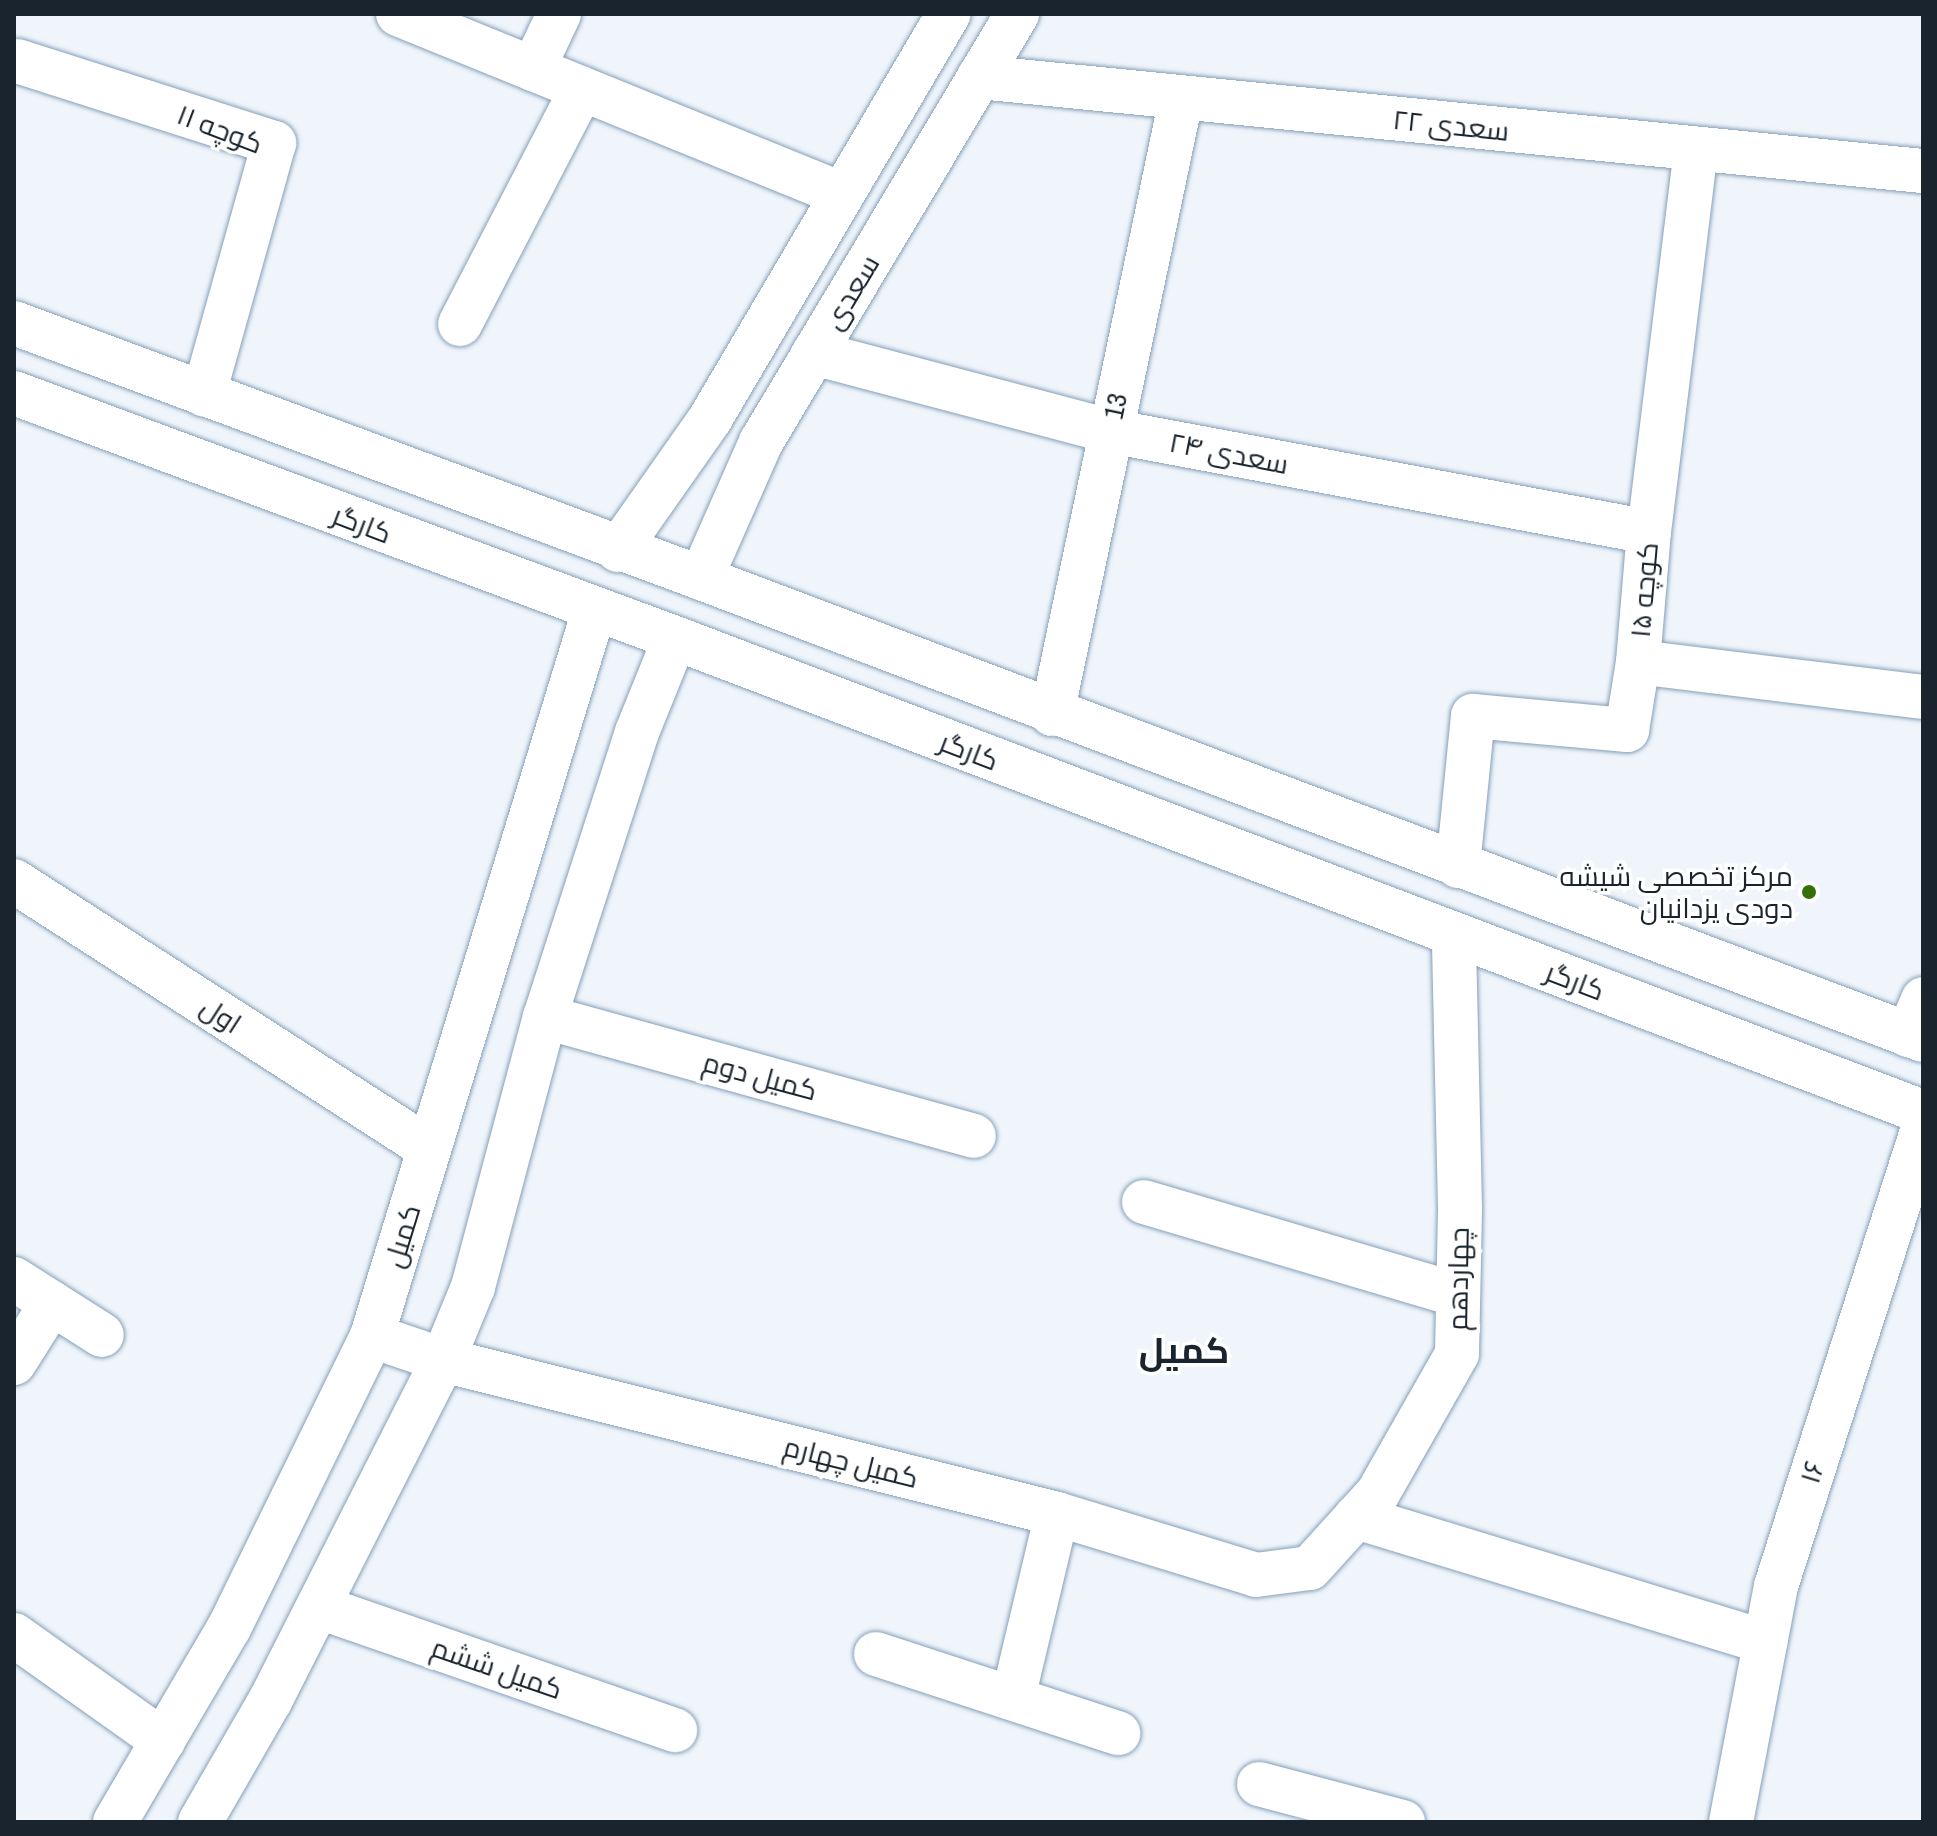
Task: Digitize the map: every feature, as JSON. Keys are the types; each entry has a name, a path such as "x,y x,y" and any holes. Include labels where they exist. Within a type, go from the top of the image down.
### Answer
{"street":[{"path":"533,69 559,14"},
{"name":"سعدی","path":"594,611 618,550 710,419 949,14"},
{"name":"سعدی","path":"675,638 761,442 1017,14"},
{"path":"417,18 533,69 841,194"},
{"name":"کوچه ۱۱","path":"17,61 274,143 204,394"},
{"name":"سعدی ۲۲","path":"979,77 1923,171"},
{"path":"460,324 582,89"},
{"name":"13","path":"1052,714 1181,99"},
{"name":"کوچه ۱۵","path":"1458,866 1473,716 1627,730 1638,662 1649,532 1696,149"},
{"path":"14,323 618,550 701,578 1458,866 1918,1025"},
{"name":"سعدی ۲۴","path":"814,353 1110,431 1649,532"},
{"name":"کارگر","path":"14,393 594,611 675,638 1923,1112"},
{"path":"710,419 713,442 726,451 743,451 761,442"},
{"name":"کمیل","path":"115,1822 229,1628 372,1336 594,611"},
{"path":"200,1822 270,1701 319,1607 443,1360 473,1287 545,1017 637,732 675,638"},
{"path":"1638,662 1923,697"},
{"name":"اول","path":"14,881 429,1148"},
{"name":"چهاردهم","path":"1256,1575 1310,1568 1378,1493 1457,1354 1454,936"},
{"name":"کمیل دوم","path":"545,1017 974,1136"},
{"name":"۱۶","path":"1731,1822 1781,1571 1923,1129"},
{"path":"1144,1202 1458,1295"},
{"path":"14,1279 102,1335"},
{"path":"14,1363 52,1303"},
{"name":"کمیل چهارم","path":"372,1336 443,1360 1057,1514 1256,1575"},
{"path":"1013,1698 1057,1514"},
{"path":"1356,1517 1765,1642"},
{"name":"کمیل ششم","path":"319,1607 675,1730"},
{"path":"14,1635 163,1741"},
{"path":"876,1654 1118,1733"},
{"path":"1259,1784 1403,1822"}],"place":[{"name":"مرکز تخصصی شیشه دودی یزدانیان","path":"1809,892"}],"district":[{"name":"کمیل","path":"1184,1351"}]}
